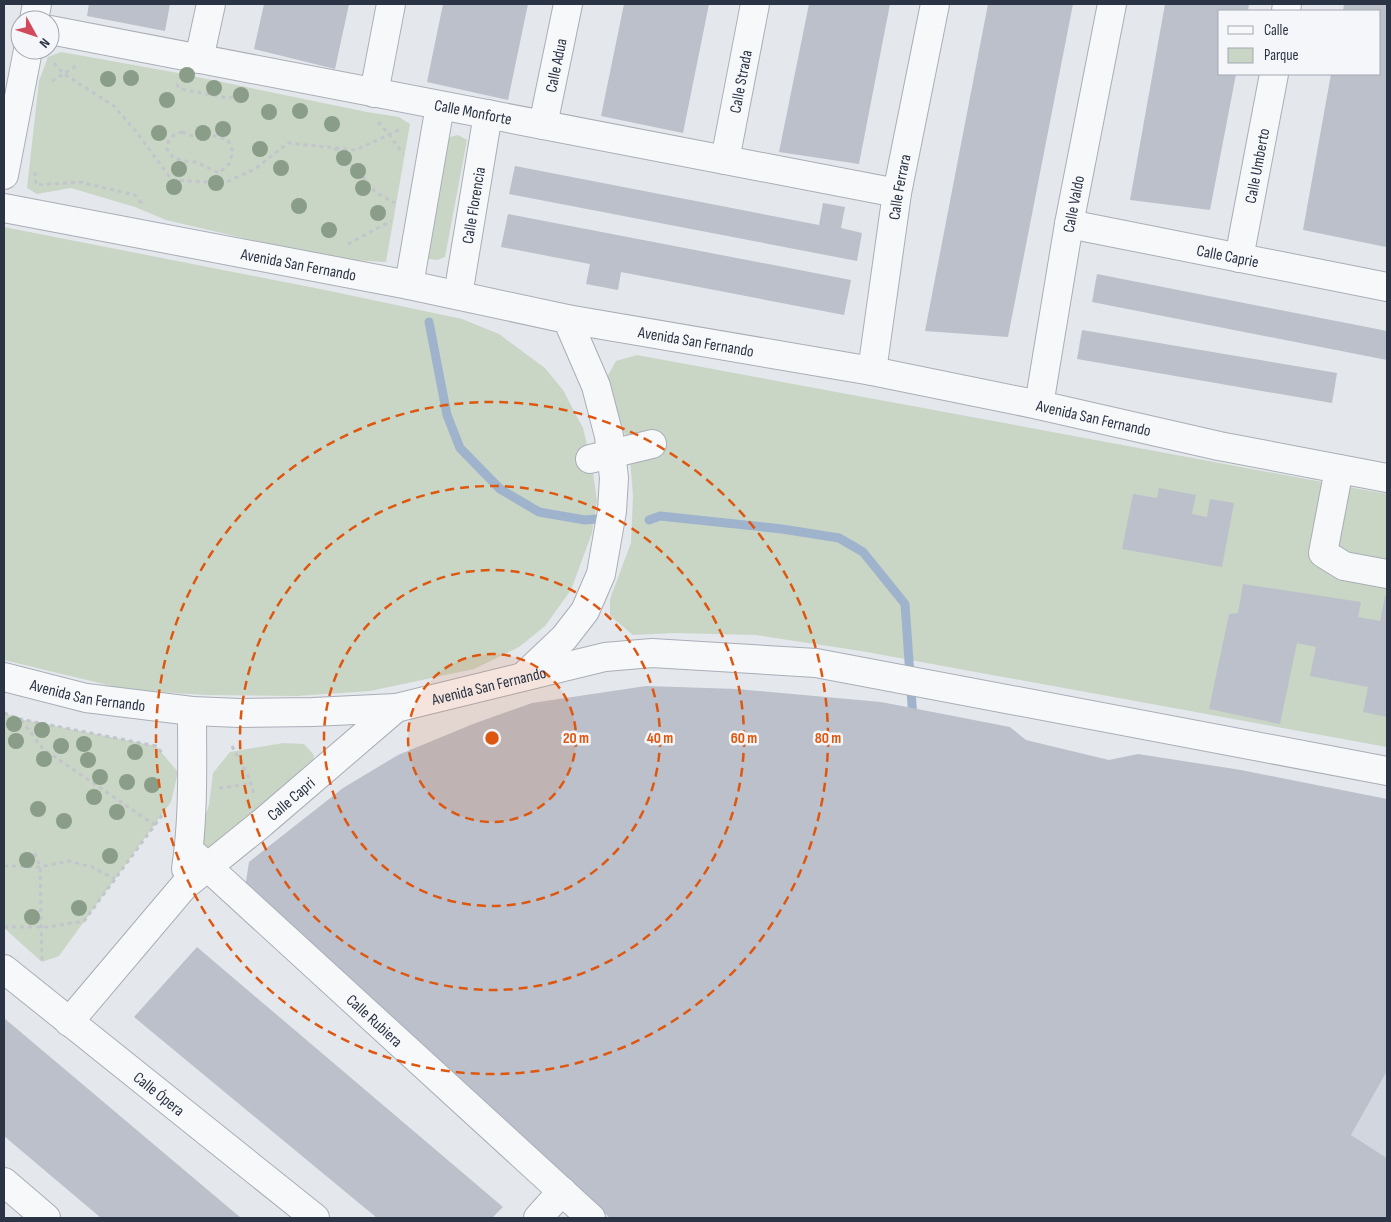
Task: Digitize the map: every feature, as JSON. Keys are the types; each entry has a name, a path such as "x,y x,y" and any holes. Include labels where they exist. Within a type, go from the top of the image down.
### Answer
{"street":[{"path":"199,59 211,4"},
{"path":"374,105 391,4"},
{"name":"Calle Adua","path":"543,125 568,4"},
{"name":"Calle Strada","path":"725,160 755,4"},
{"name":"Calle Ferrara","path":"872,371 897,193 935,4"},
{"name":"Calle Valdo","path":"1039,405 1070,224 1112,4"},
{"name":"Calle Monforte","path":"60,32 199,59 374,105 440,106 488,114 897,193"},
{"path":"4,175 36,60"},
{"name":"Calle Umberto","path":"1239,258 1274,75"},
{"path":"409,285 440,106"},
{"name":"Calle Florencia","path":"458,295 488,114"},
{"name":"Avenida San Fernando","path":"4,208 409,285 567,319 872,371 1039,405 1219,446 1387,478"},
{"name":"Calle Caprie","path":"1070,224 1387,287"},
{"path":"567,319 596,386 609,436 600,457"},
{"path":"600,457 652,444"},
{"path":"524,676 564,638 585,611 601,574 612,511 614,478 600,457"},
{"path":"1339,469 1323,552 1344,566 1387,574"},
{"name":"Avenida San Fernando","path":"4,677 86,698 192,711 239,713 313,712 396,708 605,657 652,653 816,663 1387,771"},
{"name":"Calle Capri","path":"198,859 396,708"},
{"path":"68,1022 184,886 198,859 192,800 192,711"},
{"name":"Calle Rubiera","path":"198,859 591,1218"},
{"name":"Calle Ópera","path":"4,969 315,1218"},
{"path":"4,1182 46,1218"},
{"path":"538,1218 562,1191"}],"path":[{"path":"46,60 114,106 138,134 172,180 224,184 255,169 288,143 356,150 410,124"},
{"path":"51,82 84,61"},
{"path":"169,79 182,89 228,98 244,94"},
{"path":"374,105 389,134 404,155 405,147"},
{"path":"182,132 198,138 215,136 228,140 233,152 229,164 219,173 196,162 173,158 167,149 168,142 174,135 182,132"},
{"path":"334,148 358,170 375,192 395,204"},
{"path":"35,168 36,185 80,182 135,195 144,206"},
{"path":"394,212 397,194"},
{"path":"347,244 393,220"},
{"path":"4,713 20,719 156,746 167,759"},
{"path":"20,719 43,749 155,825"},
{"path":"232,746 249,778 255,801"},
{"path":"217,789 251,784"},
{"path":"4,927 48,927 84,921 166,810"},
{"path":"35,853 40,867 42,962"},
{"path":"4,866 40,867 68,861 92,867 115,879"}],"shaded area":[{"path":"1387,1071 1387,1158 1351,1135"}],"green space":[{"path":"60,52 173,72 399,117 410,124 386,262 333,259 166,220 135,207 71,188 37,194 27,188 39,81 47,60 60,60"},
{"path":"458,135 467,140 445,257 437,260 424,258 442,144 450,137"},
{"path":"4,227 462,319 499,334 545,368 563,390 583,428 592,466 597,501 592,533 571,590 545,626 519,647 474,669 370,691 297,696 206,695 128,690 4,660"},
{"path":"637,355 1387,494 1387,747 861,651 756,635 675,633 633,635 610,616 610,599 631,543 633,496 629,447 606,379 616,361"},
{"path":"4,713 20,719 156,746 178,772 171,802 59,956 42,962 4,928"},
{"path":"283,743 304,744 314,755 312,770 213,854 198,843 209,805 213,773 230,752"}],"building":[{"path":"89,4 170,4 165,31 87,16"},
{"path":"264,4 349,4 335,69 254,49"},
{"path":"443,4 528,4 508,100 427,82"},
{"path":"624,4 709,4 683,133 601,116"},
{"path":"809,4 890,4 859,164 779,152"},
{"path":"988,4 1073,4 1008,337 925,331"},
{"path":"1165,4 1249,4 1248,10 1218,10 1218,75 1236,75 1210,210 1130,200"},
{"path":"1344,4 1387,4 1386,247 1303,230 1331,75 1381,75 1381,10 1343,10"},
{"path":"515,166 819,225 823,203 845,207 841,228 862,233 857,261 509,194"},
{"path":"508,214 851,280 844,315 621,272 618,290 586,284 590,264 501,247"},
{"path":"1097,274 1387,331 1387,360 1092,302"},
{"path":"1082,330 1337,373 1332,403 1077,359"},
{"path":"1159,488 1196,495 1192,514 1207,517 1210,499 1234,503 1222,567 1122,549 1133,494 1157,498"},
{"path":"1243,584 1361,602 1358,617 1380,621 1385,596 1387,597 1387,717 1363,712 1368,687 1310,676 1316,647 1297,643 1280,724 1209,709 1229,614 1238,613"},
{"path":"646,686 737,689 881,702 1010,727 1026,740 1109,760 1138,754 1241,770 1387,799 1387,1071 1351,1135 1387,1158 1387,1218 610,1218 245,888 249,862 343,788 398,755 473,724 532,703"},
{"path":"197,947 503,1207 492,1218 377,1218 134,1017"},
{"path":"4,1018 241,1218 101,1218 4,1136"}],"waterway":[{"path":"429,322 447,415 460,448 500,489 539,512 585,520 596,519"},
{"path":"649,520 660,516 782,529 839,538 863,552 905,604 913,719"}]}
